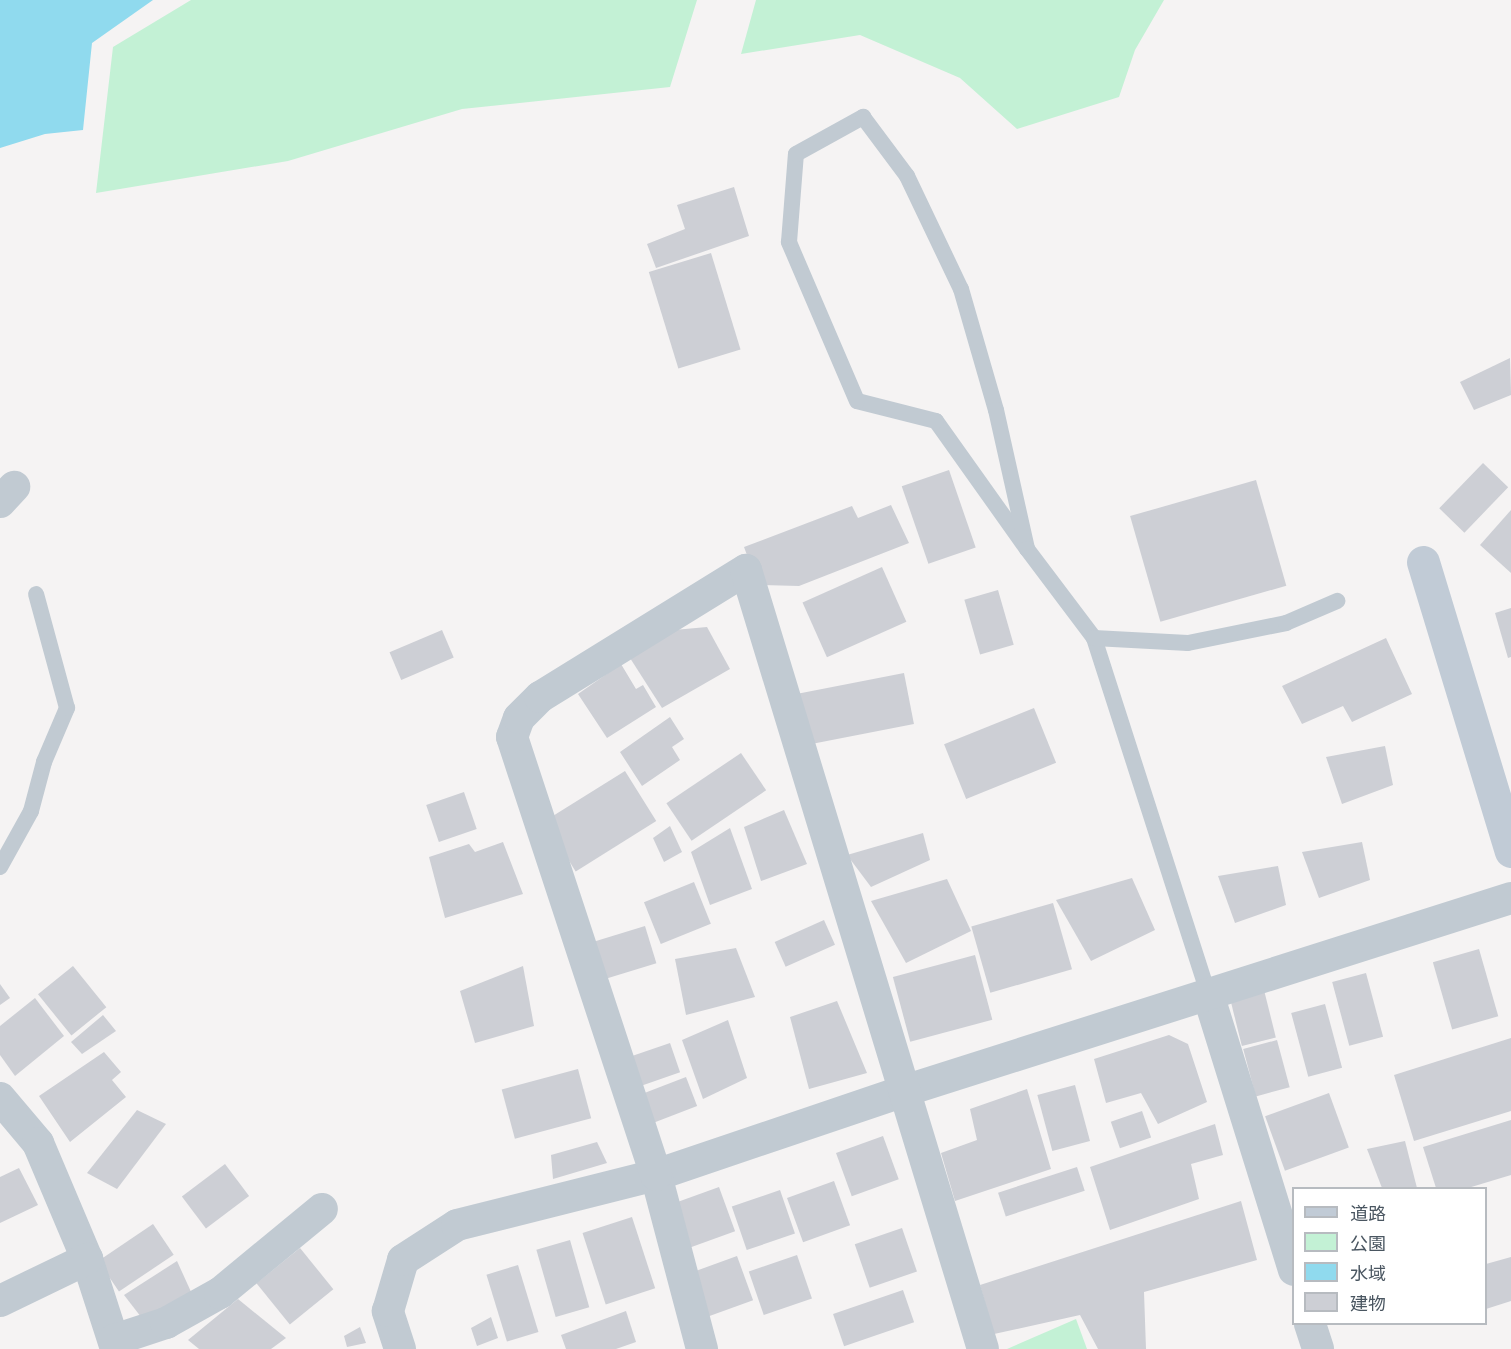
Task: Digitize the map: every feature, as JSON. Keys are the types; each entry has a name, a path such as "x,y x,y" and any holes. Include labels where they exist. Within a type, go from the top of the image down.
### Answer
{"street":[{"path":"1423,562 1511,851"},
{"path":"702,1349 656,1175 512,737 519,718 540,697 746,570 983,1349"},
{"path":"400,1349 388,1311 403,1260 457,1225 656,1175 904,1091 1511,898"},
{"path":"1208,994 1292,1267"},
{"path":"0,1098 38,1143 87,1259 115,1345 166,1323 220,1293 322,1209"},
{"path":"0,1301 87,1259"},
{"path":"1311,1325 1318,1349"}],"lane":[{"path":"1027,549 996,410 961,289 907,176 863,117 796,154 789,242 857,401 936,421 1027,549 1094,638 1208,994"},
{"path":"0,867 31,811 44,762 67,708 36,594"},
{"path":"1094,638 1188,643 1286,623 1337,601"}],"green space":[{"path":"191,0 697,0 670,87 462,109 288,161 96,193 113,47"},
{"path":"756,0 1164,0 1135,50 1119,97 1017,129 960,78 860,35 741,54"},
{"path":"1076,1319 1087,1349 1007,1349"}],"water":[{"path":"0,0 153,0 92,43 83,130 45,134 0,148"}],"building":[{"path":"734,187 749,236 656,268 647,244 685,229 677,205"},
{"path":"711,253 741,350 678,369 649,272"},
{"path":"1510,358 1511,395 1474,410 1460,382"},
{"path":"1483,463 1508,487 1464,533 1439,508"},
{"path":"949,470 976,548 928,564 902,486"},
{"path":"1256,480 1286,586 1160,622 1130,516"},
{"path":"891,505 909,543 799,586 758,585 744,547 852,506 858,518"},
{"path":"1511,510 1511,573 1480,545"},
{"path":"882,567 906,622 827,657 803,602"},
{"path":"998,590 1014,645 980,654 964,600"},
{"path":"1511,608 1511,657 1508,658 1495,613"},
{"path":"707,627 730,669 662,708 630,658 674,630"},
{"path":"442,630 454,658 401,680 390,652"},
{"path":"1386,638 1412,694 1352,722 1343,706 1302,724 1282,686"},
{"path":"621,664 636,689 643,685 656,707 607,738 578,694"},
{"path":"904,673 914,724 809,744 799,693"},
{"path":"1034,708 1056,763 966,799 944,744"},
{"path":"670,717 684,739 672,747 680,760 642,786 620,752"},
{"path":"1385,746 1393,785 1342,804 1326,757"},
{"path":"741,753 766,790 692,841 666,803"},
{"path":"625,771 656,821 576,871 544,821"},
{"path":"464,792 477,829 439,842 426,805"},
{"path":"784,810 807,864 761,881 744,827"},
{"path":"670,826 682,852 664,862 653,838"},
{"path":"730,828 752,889 710,905 691,852"},
{"path":"923,833 930,860 871,887 847,855"},
{"path":"503,842 523,894 445,918 429,857 469,844 475,852"},
{"path":"1362,842 1370,880 1319,898 1302,852"},
{"path":"1278,866 1286,905 1235,923 1218,876"},
{"path":"1132,878 1155,930 1091,961 1056,900"},
{"path":"947,879 971,931 906,963 871,901"},
{"path":"694,882 711,924 661,944 644,902"},
{"path":"1053,903 1072,969 990,993 971,926"},
{"path":"824,920 835,945 786,967 775,942"},
{"path":"645,926 656,963 607,978 595,941"},
{"path":"736,948 755,997 686,1015 675,959"},
{"path":"1479,949 1498,1016 1452,1030 1433,962"},
{"path":"975,955 992,1020 910,1042 893,977"},
{"path":"73,966 106,1007 71,1036 38,994"},
{"path":"523,966 534,1026 475,1043 460,991"},
{"path":"1366,973 1383,1037 1349,1046 1332,982"},
{"path":"0,984 10,998 0,1005"},
{"path":"1264,990 1276,1038 1242,1046 1230,998"},
{"path":"35,998 64,1036 15,1076 0,1055 0,1026"},
{"path":"837,1001 867,1073 809,1089 790,1017"},
{"path":"1325,1004 1342,1068 1308,1077 1291,1013"},
{"path":"103,1015 116,1031 82,1054 71,1042"},
{"path":"728,1020 747,1078 703,1099 682,1040"},
{"path":"1169,1035 1188,1044 1207,1102 1158,1124 1141,1093 1106,1103 1094,1059"},
{"path":"1511,1038 1511,1111 1414,1141 1394,1075"},
{"path":"1277,1040 1290,1087 1256,1096 1243,1049"},
{"path":"670,1043 680,1072 638,1087 628,1057"},
{"path":"104,1052 121,1072 112,1080 126,1097 70,1142 39,1096"},
{"path":"578,1069 591,1118 515,1139 502,1089"},
{"path":"686,1077 697,1106 652,1123 641,1094"},
{"path":"1075,1085 1090,1141 1052,1151 1037,1095"},
{"path":"1027,1089 1051,1169 955,1201 941,1153 977,1140 970,1109"},
{"path":"1329,1093 1349,1148 1285,1171 1265,1116"},
{"path":"137,1110 166,1124 117,1189 87,1173"},
{"path":"1142,1111 1151,1137 1120,1148 1111,1122"},
{"path":"1511,1120 1511,1175 1471,1187 1436,1187 1423,1147"},
{"path":"1215,1124 1223,1155 1191,1164 1199,1199 1110,1230 1090,1167"},
{"path":"883,1136 899,1179 852,1196 836,1153"},
{"path":"1405,1141 1417,1187 1382,1187 1367,1149"},
{"path":"597,1142 607,1163 553,1179 551,1155"},
{"path":"225,1164 249,1196 206,1228 182,1196"},
{"path":"1077,1167 1085,1191 1006,1216 998,1193"},
{"path":"19,1168 38,1205 0,1223 0,1177"},
{"path":"834,1181 850,1225 803,1242 787,1198"},
{"path":"719,1187 735,1231 688,1248 672,1204"},
{"path":"780,1190 795,1233 747,1250 732,1207"},
{"path":"1241,1201 1257,1260 1144,1292 1146,1349 1098,1349 1080,1315 994,1334 980,1285"},
{"path":"632,1217 655,1288 606,1304 583,1233"},
{"path":"153,1224 174,1255 119,1292 98,1261"},
{"path":"902,1228 917,1271 870,1288 855,1244"},
{"path":"570,1240 589,1307 556,1317 536,1250"},
{"path":"300,1248 333,1289 290,1324 256,1283"},
{"path":"797,1255 812,1298 764,1315 749,1272"},
{"path":"737,1256 753,1300 706,1317 690,1273"},
{"path":"1511,1257 1511,1301 1487,1309 1487,1264"},
{"path":"177,1261 192,1294 148,1326 124,1295"},
{"path":"518,1265 538,1332 507,1342 486,1275"},
{"path":"903,1290 914,1322 844,1346 833,1314"},
{"path":"238,1299 286,1338 271,1349 199,1349 188,1340"},
{"path":"626,1311 636,1342 616,1349 566,1349 561,1335"},
{"path":"491,1317 498,1338 477,1346 471,1328"},
{"path":"360,1327 366,1343 347,1347 344,1336"}]}
